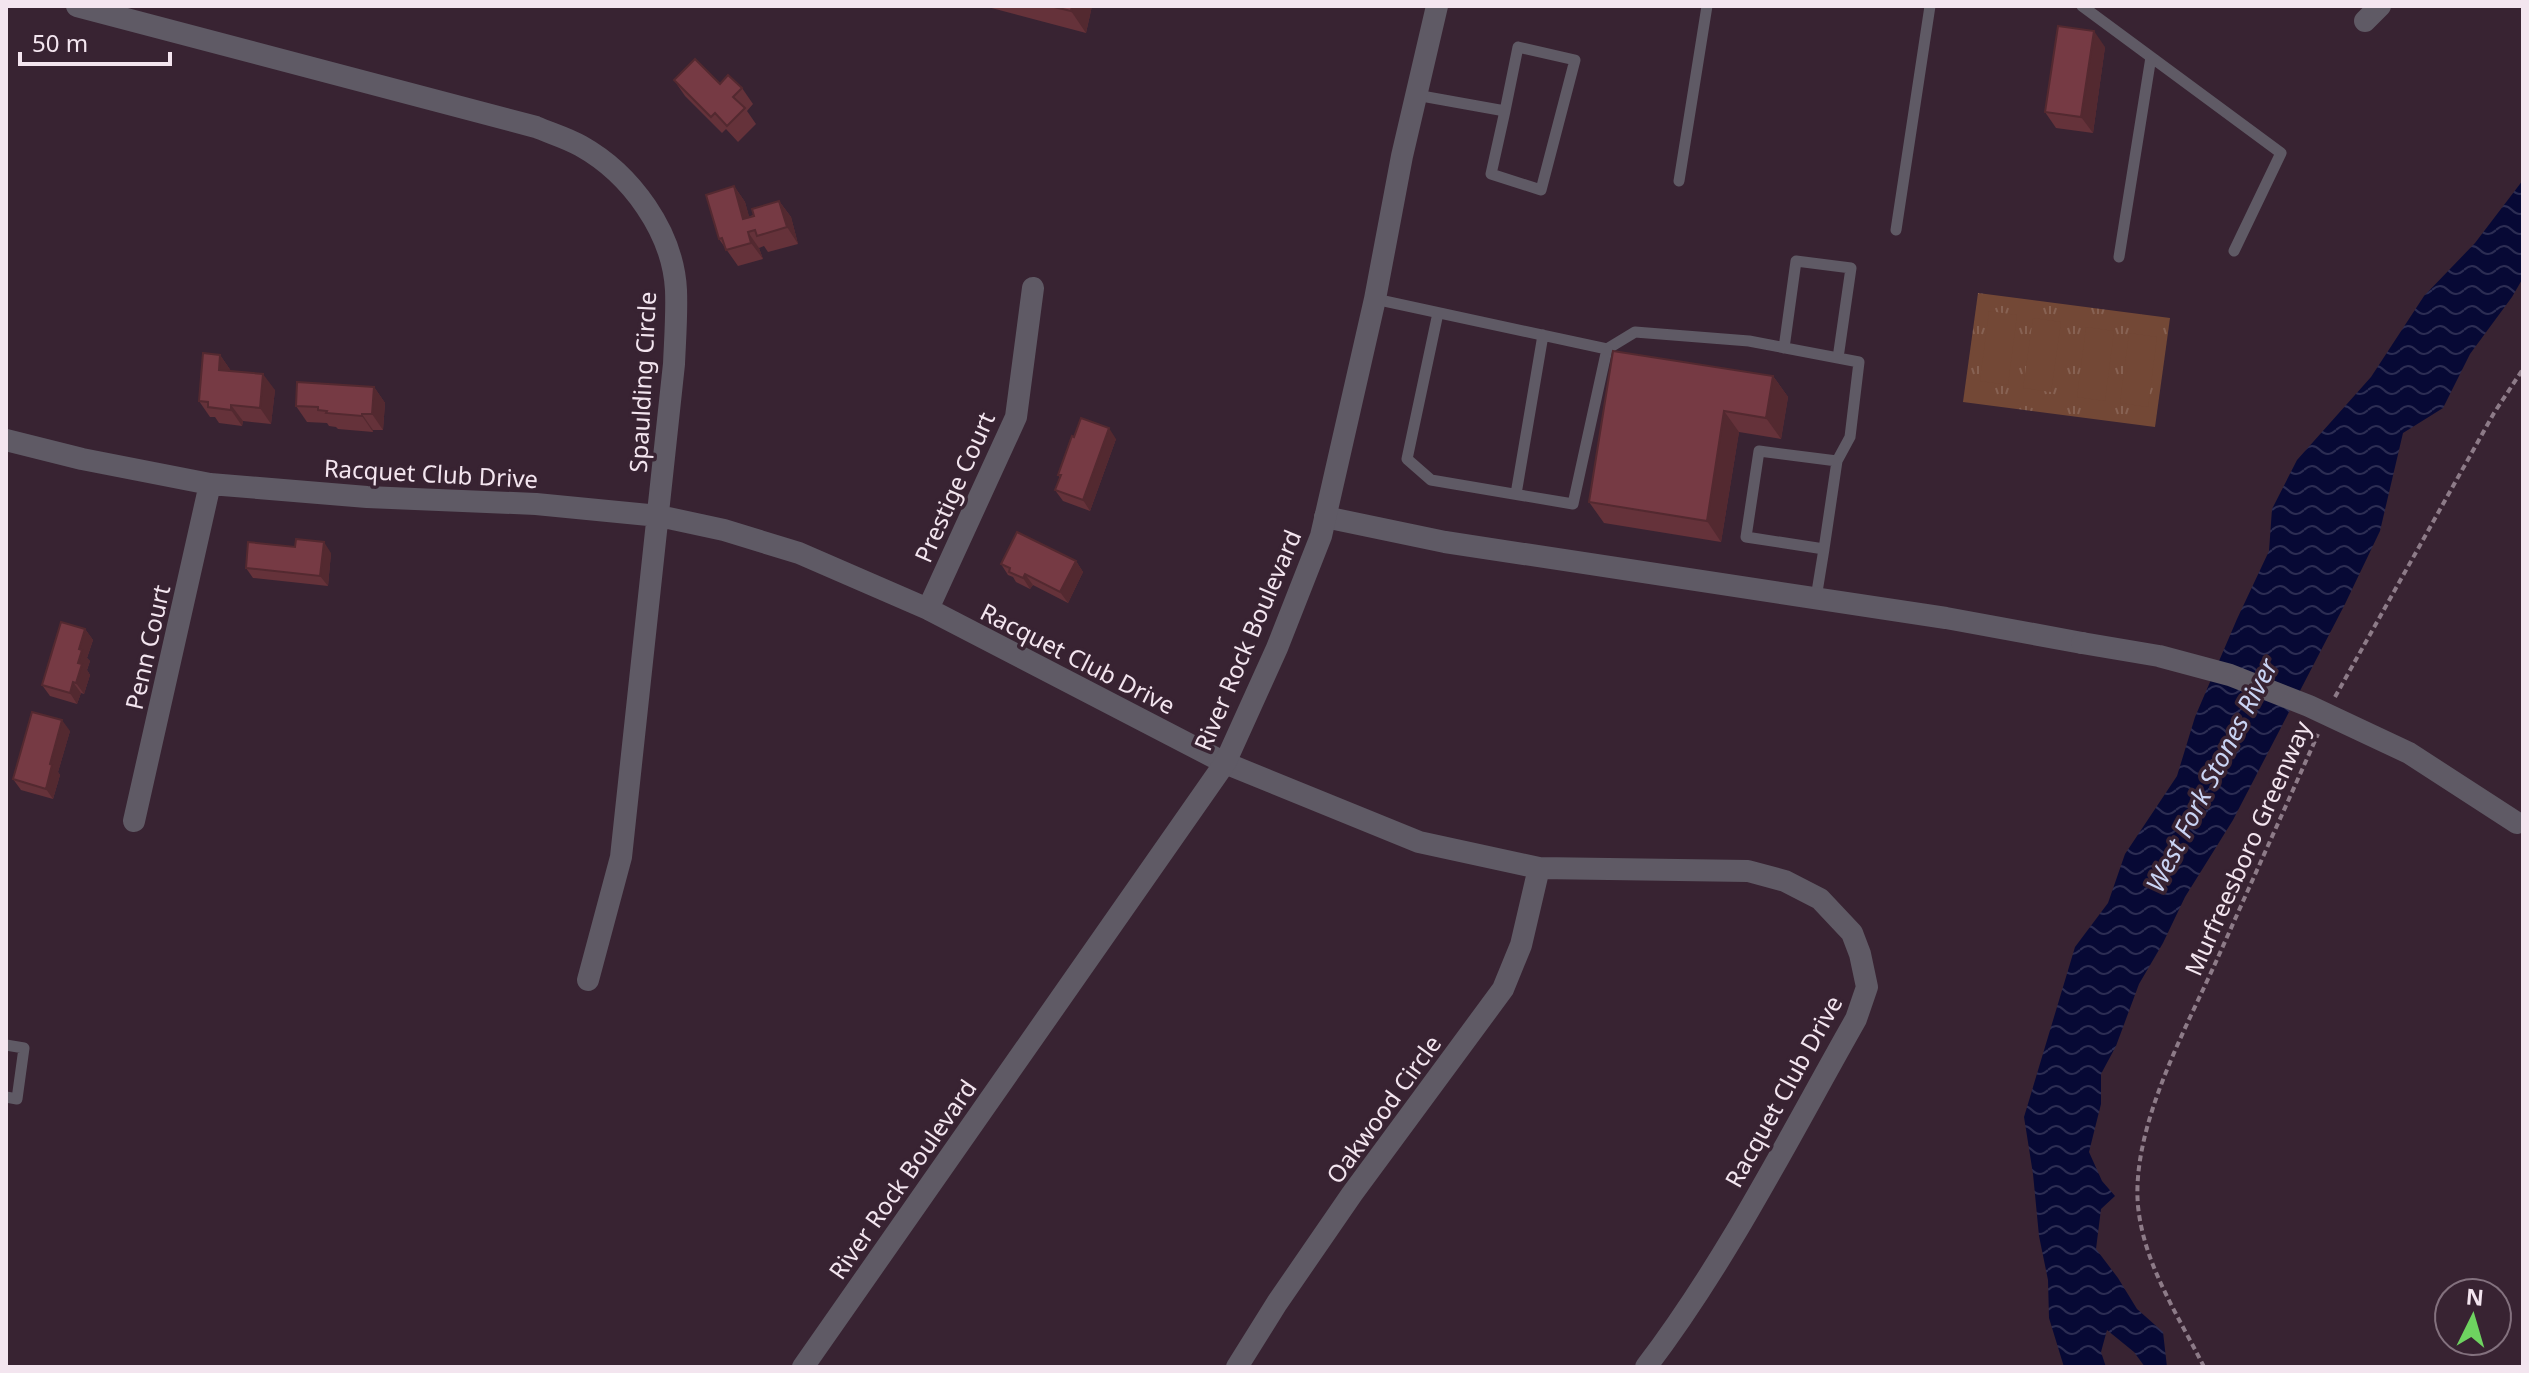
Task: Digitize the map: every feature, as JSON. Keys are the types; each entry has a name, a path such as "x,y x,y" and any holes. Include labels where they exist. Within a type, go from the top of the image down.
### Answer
{"street":[{"name":"Spaulding Circle","path":"77,6 536,127 581,145 618,173 642,200 657,226 676,288 674,364 621,857 588,980"},
{"name":"River Rock Boulevard","path":"803,1367 1225,763 1277,648 1321,536 1437,6"},
{"name":"Prestige Court","path":"928,609 1016,417 1033,288"},
{"name":"Racquet Club Drive","path":"6,440 82,459 210,484 367,497 536,504 659,516 724,530 799,553 928,609 1225,763 1419,842 1539,868 1748,871 1785,881 1820,899 1852,933 1862,965 1867,987 1856,1019 1681,1321 1646,1367"},
{"name":"Penn Court","path":"134,821 210,484"},
{"path":"1325,517 1445,542 1946,618 2159,656 2230,675 2309,706 2409,753 2520,826"},
{"name":"Oakwood Circle","path":"1237,1367 1352,1194 1503,989 1521,945 1539,868"}],"lane":[{"path":"1679,181 1707,6"},
{"path":"1896,230 1930,6"},
{"path":"2082,6 2281,153 2234,251"},
{"path":"1518,47 1575,60 1541,190 1491,174 1505,111 1518,47"},
{"path":"2119,257 2151,57"},
{"path":"1416,95 1505,111"},
{"path":"1784,348 1796,261 1851,268 1838,358"},
{"path":"1375,299 1607,349 1635,332 1749,341 1859,362 1850,437 1837,461 1816,598"},
{"path":"1438,313 1407,459 1431,480 1573,504 1607,349"},
{"path":"1516,494 1543,335"},
{"path":"1824,549 1746,537 1759,451 1837,461"},
{"path":"6,1045 24,1048 17,1099 6,1097"}],"path":[{"name":"Murfreesboro Greenway","path":"2331,706 2494,413 2523,369"},
{"name":"Murfreesboro Greenway","path":"2204,1367 2160,1286 2145,1241 2138,1205 2138,1171 2143,1142 2164,1077 2318,735"}],"green space":[{"path":"1978,293 2170,318 2155,427 1963,402"},
{"path":"1989,311 2017,315 2008,385 1980,381"},
{"path":"2033,318 2061,322 2051,392 2023,388"},
{"path":"2086,327 2114,331 2105,401 2077,397"},
{"path":"2129,333 2157,337 2148,407 2120,403"}],"water":[{"name":"West Fork Stones River","path":"2523,180 2523,278 2470,354 2443,408 2403,433 2380,531 2233,820 2185,897 2139,984 2116,1046 2101,1074 2101,1104 2089,1152 2102,1181 2115,1196 2101,1209 2096,1249 2137,1309 2163,1332 2167,1367 2145,1367 2134,1352 2107,1330 2101,1352 2106,1367 2064,1367 2049,1318 2048,1280 2039,1236 2024,1117 2075,947 2108,903 2125,854 2177,776 2195,717 2269,551 2272,509 2297,460 2371,377 2424,296 2475,243"}],"building":[{"path":"1050,6 1072,6 1071,11"},
{"path":"2058,26 2094,31 2081,117 2045,112"},
{"path":"695,59 720,84 728,75 742,88 733,97 745,108 727,126 715,113 711,117 674,80"},
{"path":"734,186 743,219 754,216 752,209 779,201 787,227 757,236 755,230 748,232 751,243 726,250 722,238 719,239 706,195"},
{"path":"1613,351 1773,376 1766,418 1724,411 1707,521 1589,502"},
{"path":"203,353 220,355 219,370 263,374 260,408 231,405 231,410 208,407 208,402 199,401"},
{"path":"297,382 374,387 372,414 326,413 318,407 296,406"},
{"path":"1081,418 1109,428 1083,500 1055,490"},
{"path":"1017,532 1076,561 1060,592 1025,574 1023,578 1009,572 1010,568 1001,564"},
{"path":"296,539 324,542 320,576 246,568 248,542 295,547"},
{"path":"61,622 85,629 79,649 82,650 78,663 82,664 70,693 42,685"},
{"path":"32,712 62,720 46,789 13,779"}]}
